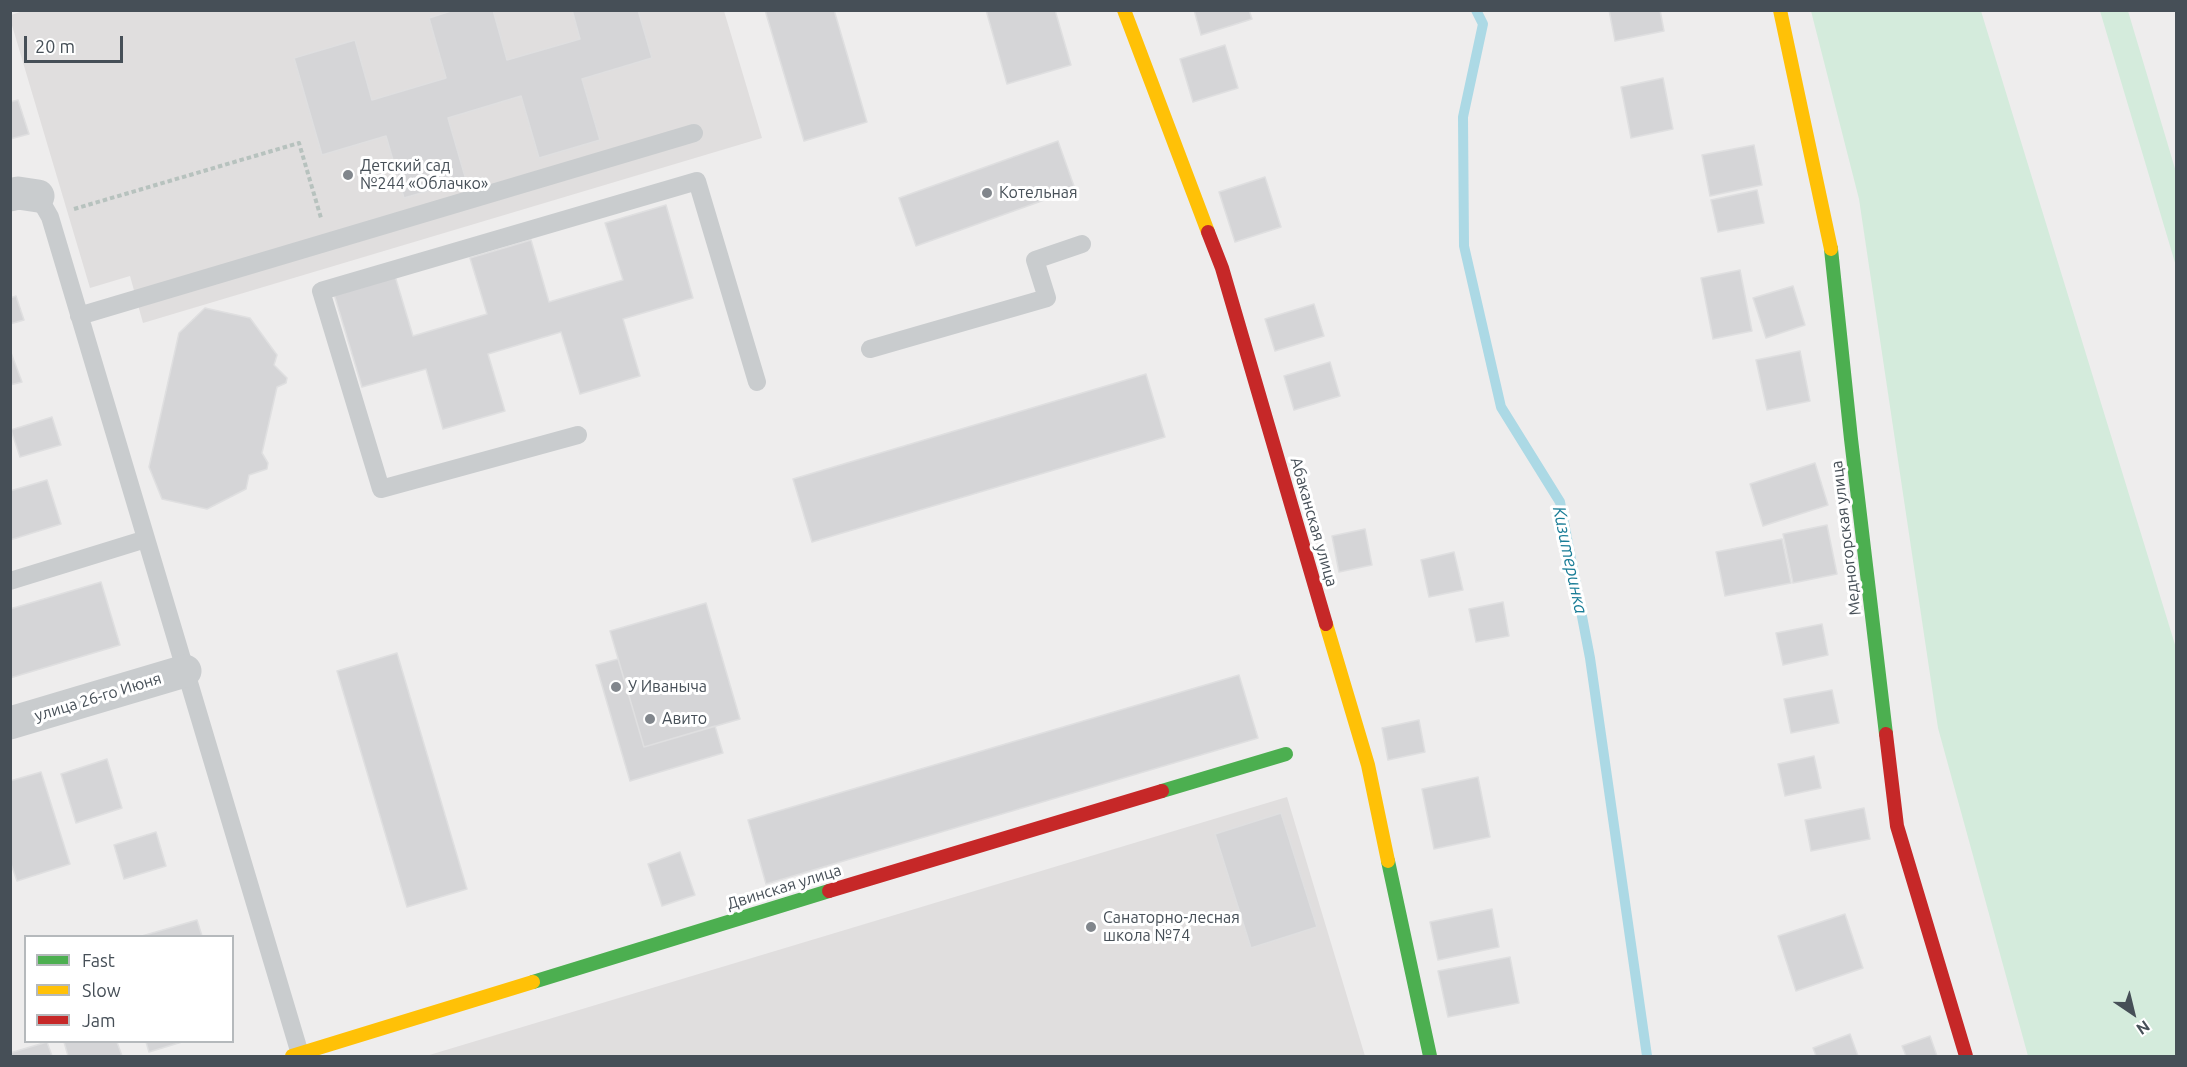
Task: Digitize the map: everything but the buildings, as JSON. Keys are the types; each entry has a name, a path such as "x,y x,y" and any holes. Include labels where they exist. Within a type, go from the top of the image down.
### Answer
{"street":[{"name":"Абаканская улица","path":"1124,10 1222,268 1353,712 1368,765 1430,1056"},
{"name":"Медногорская улица","path":"1780,10 1831,249 1897,826 1966,1056"},
{"name":"улица 26-го Июня","path":"10,723 185,670"},
{"name":"Двинская улица","path":"296,1055 738,918 1286,754"}],"lane":[{"path":"80,316 694,133"},
{"path":"578,435 381,489 321,291 697,181 757,382"},
{"path":"33,203 80,316 296,1055"},
{"path":"870,349 1047,298 1035,260 1082,244"},
{"path":"10,581 146,539"}],"path":[{"path":"33,203 299,143 328,242"}],"shaded area":[{"name":"Детский сад №244 «Облачко»","path":"26,10 724,11 762,138 143,323 130,276 90,288 11,22 11,15"},
{"name":"Санаторно-лесная школа №74","path":"1287,797 1365,1056 426,1056"}],"green space":[{"path":"1811,11 1981,11 2176,648 2176,1056 2028,1056 1938,728 1859,199"},
{"path":"2100,11 2128,11 2176,172 2176,266"}],"waterway":[{"name":"Кизитеринка","path":"1476,10 1483,24 1463,117 1464,246 1501,407 1560,502 1590,658 1647,1056"}],"traffic: fast":[{"path":"1831,249 1886,734"},
{"path":"1162,791 1286,754"},
{"path":"1388,861 1430,1056"},
{"path":"533,982 829,891"}],"traffic: slow":[{"path":"1124,10 1208,232"},
{"path":"1780,10 1831,249"},
{"path":"1326,624 1368,765 1388,861"},
{"path":"292,1056 533,982"}],"traffic: jam":[{"path":"1208,232 1222,268 1326,624"},
{"path":"1886,734 1897,826 1966,1056"},
{"path":"829,891 1162,791"}],"place":[{"name":"Детский сад №244 «Облачко»","path":"348,175"},
{"name":"Котельная","path":"987,193"},
{"name":"У Иваныча","path":"616,687"},
{"name":"Авито","path":"650,719"},
{"name":"Санаторно-лесная школа №74","path":"1091,927"}]}
